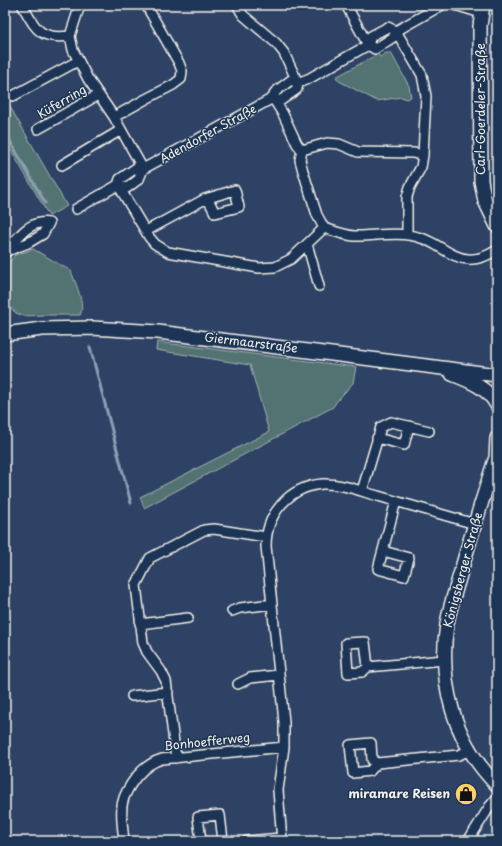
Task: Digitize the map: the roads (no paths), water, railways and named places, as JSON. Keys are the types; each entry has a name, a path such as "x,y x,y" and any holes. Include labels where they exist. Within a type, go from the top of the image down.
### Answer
{"street":[{"path":"22,5 35,26 45,36 57,38 70,36 80,5"},
{"path":"114,117 173,86 181,79 182,71 179,63 146,5"},
{"path":"237,5 243,15 276,43 284,53 298,83"},
{"path":"346,5 368,45"},
{"path":"455,5 482,9"},
{"name":"Adendorfer Straße","path":"76,209 118,185 127,188 139,179 143,170 273,98 280,100 297,90 298,83 310,78 368,45 371,36 388,27 396,31 437,6"},
{"name":"Carl-Goerdeler-Straße","path":"482,9 480,26 481,181 485,200 497,226"},
{"path":"396,31 422,75 426,96 423,155 420,167 410,187 407,197 407,235"},
{"name":"Küferring","path":"70,36 73,50 78,60 98,95 114,117 143,170"},
{"path":"13,96 78,60"},
{"name":"Küferring","path":"38,129 98,95"},
{"path":"273,98 283,114 297,144 302,150"},
{"path":"62,165 121,130"},
{"path":"302,150 327,143 339,144 358,152 413,153 423,155"},
{"path":"302,150 300,160 303,171 317,215 324,228 352,236 407,235 432,241 460,258 471,260 483,257 497,250"},
{"path":"118,185 155,244 168,252 259,268 276,267 291,259 324,228"},
{"path":"146,231 205,199"},
{"path":"307,244 319,286"},
{"name":"Giermaarstraße","path":"5,334 42,329 92,328 158,332 497,375"},
{"path":"431,367 480,385 488,392 497,405"},
{"path":"362,492 381,427 391,422 429,431"},
{"path":"377,438 404,446 409,426"},
{"name":"Königsberger Straße","path":"497,438 496,457 466,553 447,622 444,660 445,678 451,709 459,731 470,750 490,778 497,785"},
{"path":"247,841 282,840 278,790 284,746 284,722 266,537 268,526 273,516 286,499 296,492 311,486 322,484 337,485 475,524"},
{"path":"383,551 396,501"},
{"path":"176,758 166,681 162,672 147,652 143,643 136,585 150,558 204,530 214,529 266,537"},
{"path":"232,611 240,608 272,604"},
{"path":"140,624 188,618"},
{"path":"368,667 444,660"},
{"path":"238,684 250,678 279,675"},
{"path":"132,696 168,692"},
{"name":"Bonhoefferweg","path":"124,841 121,811 125,793 139,774 149,764 162,759 284,746"},
{"path":"377,763 459,756 470,750"},
{"path":"468,841 490,806 497,798"},
{"path":"201,841 198,817 220,815 223,841"}],"waterway":[{"path":"5,132 45,203"},
{"path":"90,347 131,503"}],"place":[{"name":"miramare Reisen","path":"466,794"}]}
